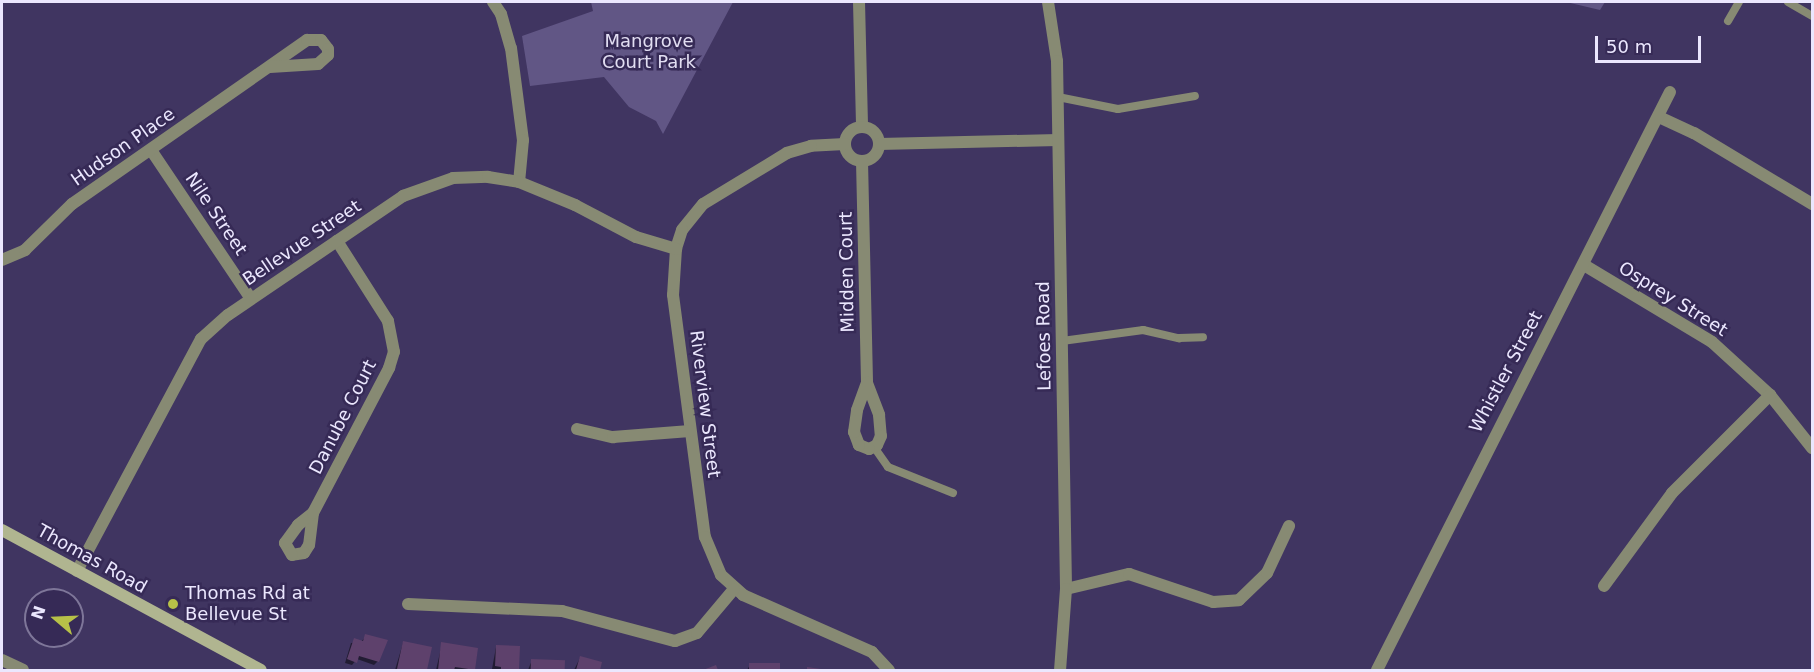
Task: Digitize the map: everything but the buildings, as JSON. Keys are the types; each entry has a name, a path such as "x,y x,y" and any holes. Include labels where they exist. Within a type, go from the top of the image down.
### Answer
{"main road":[{"name":"Thomas Road","path":"2,530 261,670"}],"street":[{"path":"493,2 501,14 511,48 523,140 519,182"},
{"path":"859,2 862,126"},
{"name":"Lefoes Road","path":"1048,2 1055,38 1058,98 1066,589 1060,670"},
{"name":"Hudson Place","path":"2,260 35,243 66,209 270,67"},
{"name":"Whistler Street","path":"1377,670 1502,418 1584,265 1670,92"},
{"path":"1659,117 1694,132 1812,204"},
{"path":"862,126 876,134 879,144 872,158 862,160 849,154 846,144 852,130 862,126"},
{"path":"879,144 1058,140"},
{"name":"Riverview Street","path":"846,144 799,148 762,166 703,204 682,230 676,249 673,295 707,544 721,574 734,589 872,652 889,670"},
{"name":"Nile Street","path":"151,150 251,299"},
{"name":"Midden Court","path":"862,160 867,383 879,416 881,435 874,447 859,445 855,432 857,410 867,383"},
{"name":"Bellevue Street","path":"77,571 201,339 251,299 419,188 471,177 519,182 575,205 636,237 676,249"},
{"name":"Danube Court","path":"313,513 389,368 393,352 388,321 337,241"},
{"name":"Osprey Street","path":"1584,265 1712,342 1770,395 1812,448"},
{"path":"1604,586 1672,493 1770,395"},
{"path":"577,429 613,437 690,431"},
{"path":"1066,589 1129,574 1213,602 1239,600 1267,573 1289,526"},
{"path":"408,604 562,611 675,641 697,633 734,589"},
{"path":"2,660 23,670"}],"lane":[{"path":"1728,21 1739,2"},
{"path":"1788,2 1812,16"},
{"path":"1058,98 1118,109 1195,96"},
{"path":"1062,341 1143,330 1179,338 1203,337"},
{"name":"Midden Court","path":"874,447 888,467 954,493"}],"green space":[{"name":"Mangrove Court Park","path":"591,2 733,2 663,134 656,121 629,107 604,77 530,86 522,36 593,11"},
{"path":"1566,2 1605,2 1600,10"}],"place":[{"name":"Thomas Rd at Bellevue St","path":"173,604"}]}
